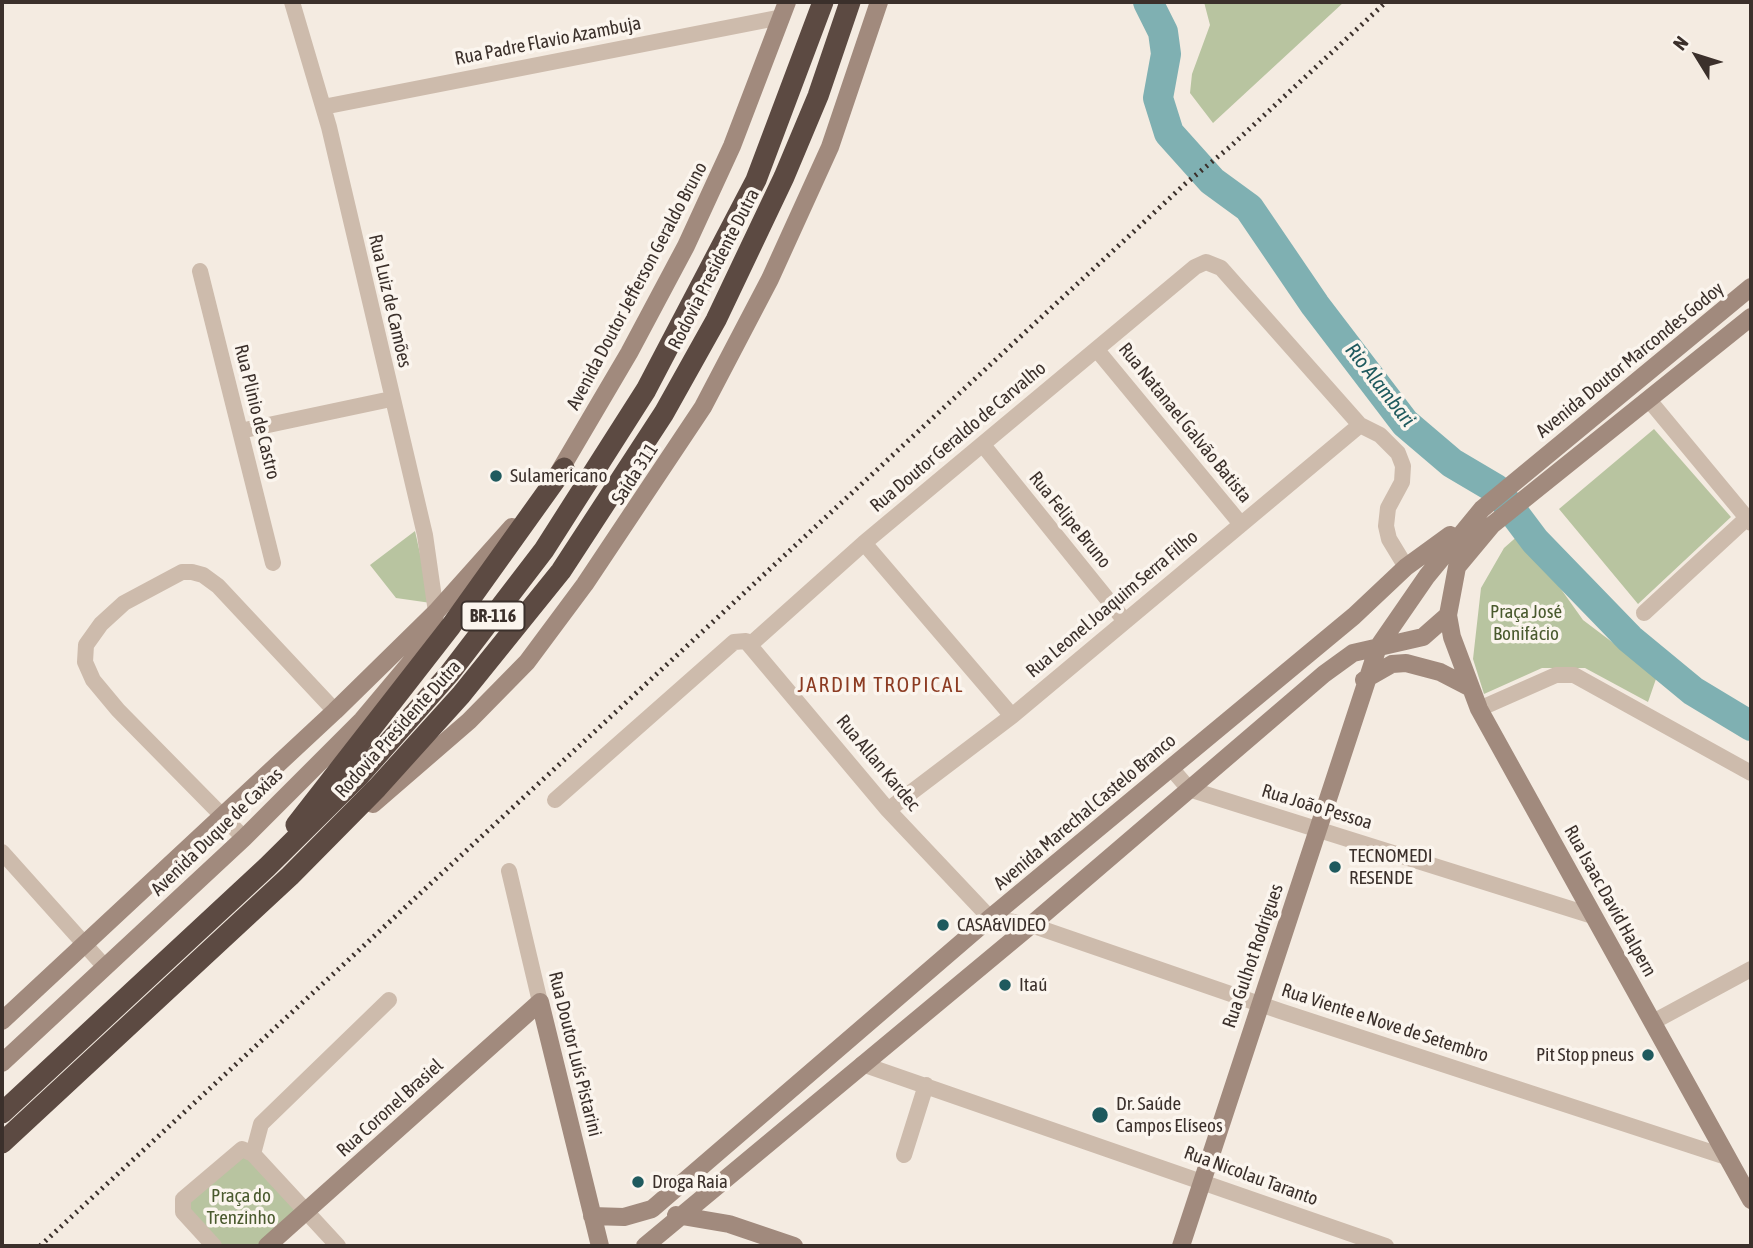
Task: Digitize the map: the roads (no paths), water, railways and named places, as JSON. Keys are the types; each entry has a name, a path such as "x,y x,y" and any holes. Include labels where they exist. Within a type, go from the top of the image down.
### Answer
{"highway":[{"name":"Rodovia Presidente Dutra","path":"2,1113 267,867 359,776 449,674 551,539 646,390 755,180 823,2"},
{"name":"Rodovia Presidente Dutra","path":"2,1143 290,876 410,754 561,571 616,490 710,331 760,232 818,96 850,2"},
{"path":"267,867 312,802 451,626 564,468"}],"street":[{"name":"Rua Luiz de Camões","path":"292,2 323,107 425,535 436,612"},
{"name":"Saída 311","path":"290,876 469,721 527,662 646,496 703,407 770,279 830,147 879,2"},
{"name":"Rua Padre Flavio Azambuja","path":"323,107 784,9"},
{"name":"Avenida Doutor Jefferson Geraldo Bruno","path":"564,468 686,246 732,146 784,9"},
{"name":"Rua Doutor Geraldo de Carvalho","path":"751,643 864,543 1195,267 1206,262 1221,268 1360,425"},
{"name":"Rua Plinio de Castro","path":"200,271 273,564"},
{"name":"Avenida Doutor Marcondes Godoy","path":"1468,523 1751,287"},
{"path":"645,1246 1031,925 1336,665 1353,653 1423,637 1448,614 1457,567 1492,525 1751,317"},
{"name":"Rua Natanael Galvão Batista","path":"1097,350 1240,523"},
{"path":"240,432 391,398"},
{"path":"1644,612 1749,520 1649,400"},
{"path":"1360,425 1380,435 1398,453 1403,466 1402,482 1388,508 1386,526 1389,539 1406,567"},
{"name":"Rua Leonel Joaquim Serra Filho","path":"888,810 1012,716 1360,425"},
{"name":"Rua Felipe Bruno","path":"982,445 1125,621"},
{"name":"Avenida Duque de Caxias","path":"2,1021 335,711 436,612 564,468"},
{"name":"Avenida Marechal Castelo Branco","path":"592,1216 624,1217 652,1209 990,918 1354,617 1406,567 1468,523"},
{"name":"Rua Gulhot Rodrigues","path":"1181,1246 1258,1003 1319,830 1364,680 1378,647 1468,523"},
{"path":"864,543 1012,716"},
{"path":"244,838 118,710 93,680 85,662 86,645 101,624 124,603 182,572 203,575 218,586 335,711"},
{"name":"Avenida Duque de Caxias","path":"2,1063 244,838 362,720 402,674 429,636 436,612"},
{"name":"Rua Isaac David Halpern","path":"1448,614 1452,637 1479,709 1726,1157 1749,1189"},
{"path":"555,800 734,642 741,640 751,643"},
{"name":"Rua Allan Kardec","path":"751,643 888,810 990,918"},
{"path":"1364,680 1392,664 1406,663 1440,672 1469,687"},
{"path":"1479,709 1556,675 1574,675 1751,773"},
{"path":"1171,768 1189,789"},
{"name":"Rua João Pessoa","path":"1189,789 1593,916"},
{"path":"2,852 86,943 104,967"},
{"name":"Rua Doutor Luís Pistarini","path":"509,872 600,1246"},
{"name":"Rua Viente e Nove de Setembro","path":"990,918 1031,925 1258,1003 1726,1157"},
{"path":"1653,1022 1751,969"},
{"path":"253,1154 261,1124 389,1000"},
{"name":"Rua Coronel Brasiel","path":"267,1246 540,1002"},
{"name":"Rua Nicolau Taranto","path":"862,1065 1202,1180 1386,1246"},
{"path":"904,1155 926,1085"},
{"path":"215,1246 183,1212 183,1199 237,1150 242,1149 253,1154 336,1246"},
{"path":"652,1209 729,1224 794,1246"}],"waterway":[{"name":"Rio Alambari","path":"1148,2 1163,32 1166,54 1158,98 1169,133 1212,181 1249,208 1315,305 1405,423 1452,463 1496,489 1535,541 1630,639 1693,691 1751,726"}],"railway":[{"path":"40,1246 1185,184 1231,146 1386,2"}],"place":[{"name":"Sulamericano","path":"496,476"},
{"name":"TECNOMEDI RESENDE","path":"1335,867"},
{"name":"CASA&VIDEO","path":"943,925"},
{"name":"Itaú","path":"1005,985"},
{"name":"Pit Stop pneus","path":"1648,1055"},
{"name":"Dr. Saúde Campos Elíseos","path":"1100,1115"},
{"name":"Droga Raia","path":"638,1182"}],"district":[{"name":"JARDIM TROPICAL","path":"881,685"}],"park label":[{"name":"Praça José Bonifácio","path":"1526,623"},
{"name":"Praça do Trenzinho","path":"241,1207"}]}
